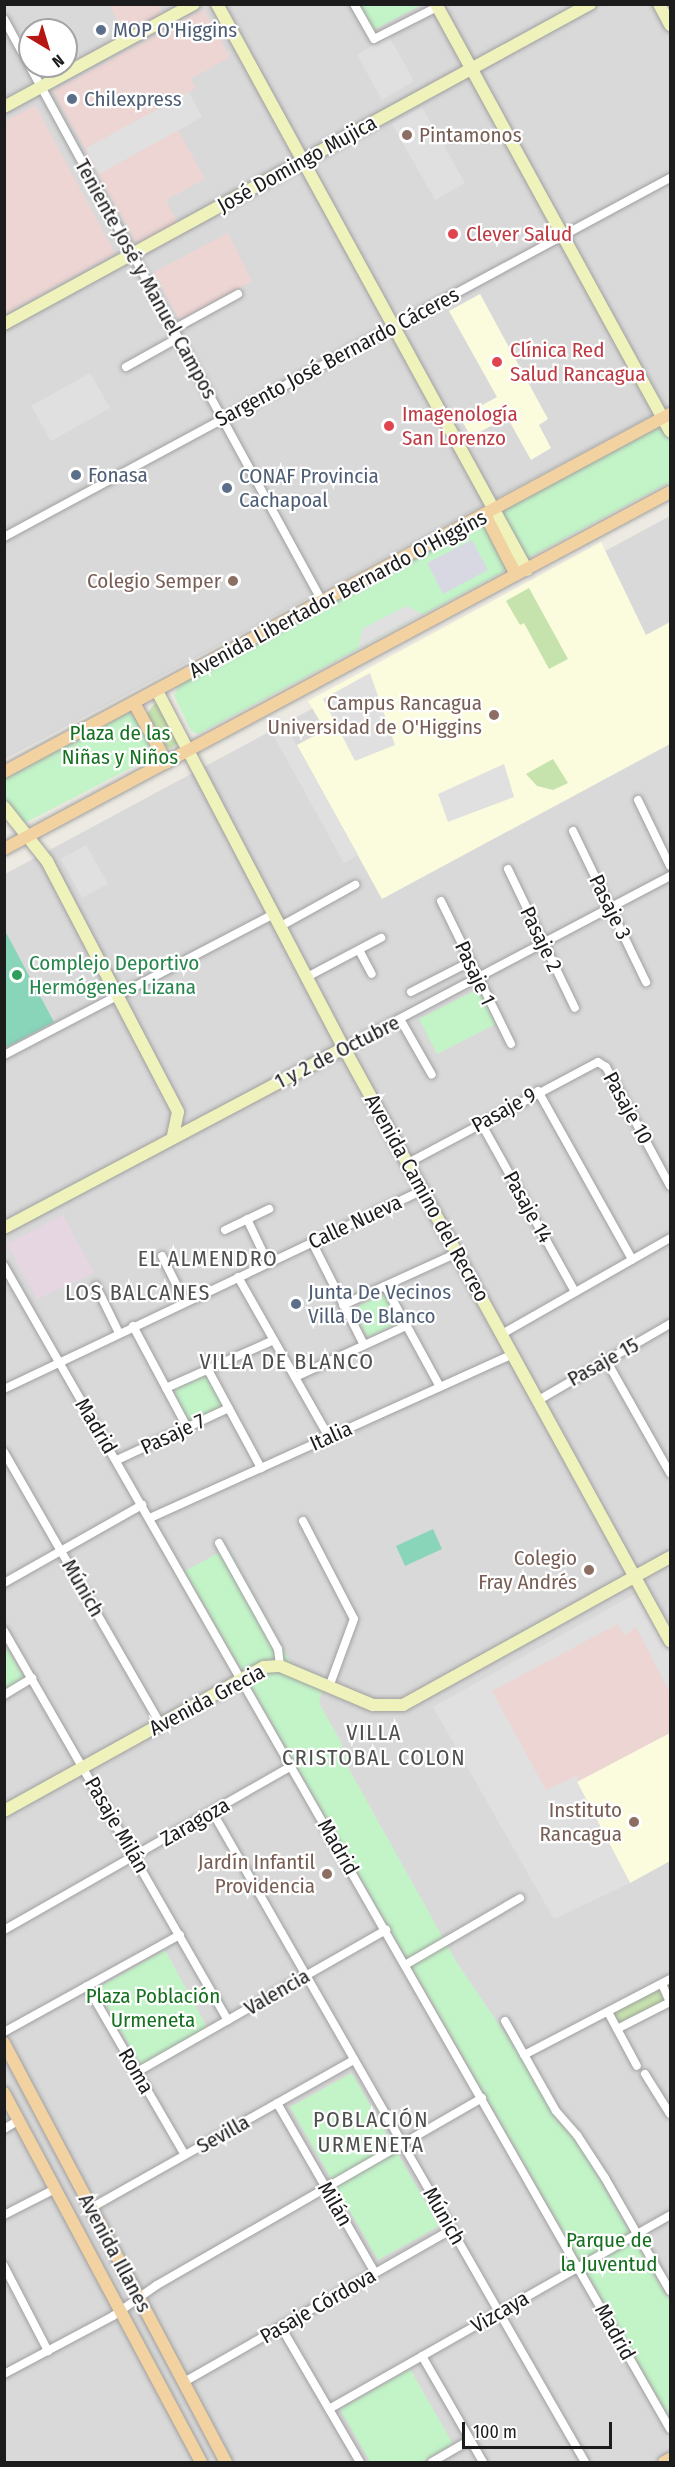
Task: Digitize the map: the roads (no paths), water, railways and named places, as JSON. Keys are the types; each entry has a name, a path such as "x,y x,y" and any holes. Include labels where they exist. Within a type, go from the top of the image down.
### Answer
{"main road":[{"name":"Avenida Libertador Bernardo O'Higgins","path":"4,772 667,416"},
{"path":"4,849 670,492"},
{"path":"489,512 521,573"},
{"path":"134,703 167,763"},
{"name":"Avenida Illanes","path":"4,2043 226,2463"},
{"name":"Avenida Illanes","path":"4,2093 198,2462"},
{"path":"664,2463 670,2459"}],"street":[{"path":"4,107 194,4"},
{"path":"217,4 394,327 489,512"},
{"path":"354,4 374,39 436,6 563,236 667,416 670,431"},
{"name":"José Domingo Mujica","path":"4,324 302,159 590,4"},
{"path":"659,4 670,25"},
{"name":"Teniente José y Manuel Campos","path":"4,20 322,601"},
{"name":"Sargento José Bernardo Cáceres","path":"4,537 670,178"},
{"path":"126,367 238,294"},
{"name":"Avenida Camino del Recreo","path":"157,691 344,1048 670,1641"},
{"path":"638,800 670,866"},
{"path":"4,807 46,861 178,1112 201,1122"},
{"name":"Pasaje 3","path":"573,831 646,982"},
{"name":"Pasaje 2","path":"508,869 575,1008"},
{"name":"1 y 2 de Octubre","path":"4,1228 173,1136 670,876"},
{"path":"281,926 355,885"},
{"name":"Pasaje 1","path":"441,901 511,1044"},
{"path":"4,1055 274,914"},
{"path":"307,977 381,938"},
{"path":"359,950 372,974"},
{"path":"411,992 470,962"},
{"path":"400,1019 432,1075"},
{"name":"Pasaje 9","path":"408,1163 538,1091 602,1063"},
{"name":"Pasaje 10","path":"602,1063 670,1186"},
{"path":"538,1091 632,1259"},
{"path":"173,1136 178,1112"},
{"name":"Pasaje 14","path":"481,1123 575,1292"},
{"name":"Calle Nueva","path":"4,1389 423,1190"},
{"path":"225,1230 269,1209"},
{"path":"247,1219 268,1263"},
{"path":"502,1334 670,1238"},
{"path":"312,1242 364,1345"},
{"path":"344,1305 457,1253"},
{"path":"162,1256 185,1302"},
{"name":"Madrid","path":"4,1266 670,2429"},
{"path":"238,1277 329,1437"},
{"path":"96,1286 119,1333"},
{"path":"385,1286 440,1387"},
{"name":"Pasaje 15","path":"537,1401 670,1325"},
{"path":"133,1326 187,1427"},
{"path":"295,1377 406,1326"},
{"path":"166,1388 274,1340"},
{"name":"Italia","path":"150,1518 513,1354"},
{"path":"606,1360 670,1470"},
{"path":"207,1368 261,1468"},
{"name":"Pasaje 7","path":"117,1460 229,1407"},
{"name":"Múnich","path":"4,1452 9,1469 61,1551 161,1725"},
{"path":"4,1583 142,1505"},
{"path":"303,1521 354,1619 329,1687"},
{"path":"219,1543 278,1649 280,1666"},
{"name":"Avenida Grecia","path":"4,1811 264,1667 280,1666 373,1705 404,1705 670,1557"},
{"name":"Pasaje Milán","path":"4,1631 228,2020"},
{"path":"4,1695 32,1678"},
{"name":"Zaragoza","path":"4,1930 213,1813 291,1766"},
{"name":"Múnich","path":"213,1813 585,2463"},
{"path":"405,1965 520,1898"},
{"name":"Valencia","path":"137,2072 386,1930"},
{"path":"4,2032 180,1935"},
{"path":"525,2055 666,1982 670,2002 618,2029"},
{"name":"Roma","path":"87,1986 185,2155"},
{"path":"608,2012 637,2066"},
{"path":"505,2020 556,2111 577,2135 670,2291"},
{"name":"Sevilla","path":"91,2208 354,2060"},
{"path":"645,2074 670,2114"},
{"path":"4,2374 120,2311 139,2297 482,2098"},
{"name":"Milán","path":"277,2103 375,2273"},
{"path":"4,2128 19,2120"},
{"path":"4,2215 55,2189"},
{"name":"Vizcaya","path":"329,2409 670,2215"},
{"name":"Pasaje Córdova","path":"184,2382 452,2229"},
{"path":"4,2266 8,2280 48,2351"},
{"path":"281,2326 360,2463"},
{"path":"422,2356 483,2463"},
{"path":"432,2463 470,2440"}],"place":[{"name":"MOP O'Higgins","path":"101,30"},
{"name":"Chilexpress","path":"72,99"},
{"name":"Pintamonos","path":"407,135"},
{"name":"Clever Salud","path":"453,234"},
{"name":"Clínica Red Salud Rancagua","path":"497,362"},
{"name":"Imagenología San Lorenzo","path":"389,426"},
{"name":"Fonasa","path":"76,475"},
{"name":"CONAF Provincia Cachapoal","path":"227,488"},
{"name":"Colegio Semper","path":"233,581"},
{"name":"Campus Rancagua Universidad de O'Higgins","path":"494,715"},
{"name":"Complejo Deportivo Hermógenes Lizana","path":"17,975"},
{"name":"Junta De Vecinos Villa De Blanco","path":"296,1304"},
{"name":"Colegio Fray Andrés","path":"589,1570"},
{"name":"Instituto Rancagua","path":"634,1822"},
{"name":"Jardín Infantil Providencia","path":"327,1874"}],"district":[{"name":"EL ALMENDRO","path":"208,1259"},
{"name":"LOS BALCANES","path":"138,1293"},
{"name":"VILLA DE BLANCO","path":"287,1362"},
{"name":"VILLA CRISTOBAL COLON","path":"374,1745"},
{"name":"POBLACIÓN URMENETA","path":"371,2132"}],"park label":[{"name":"Plaza de las Niñas y Niños","path":"120,745"},
{"name":"Plaza Población Urmeneta","path":"153,2008"},
{"name":"Parque de la Juventud","path":"609,2252"}]}
